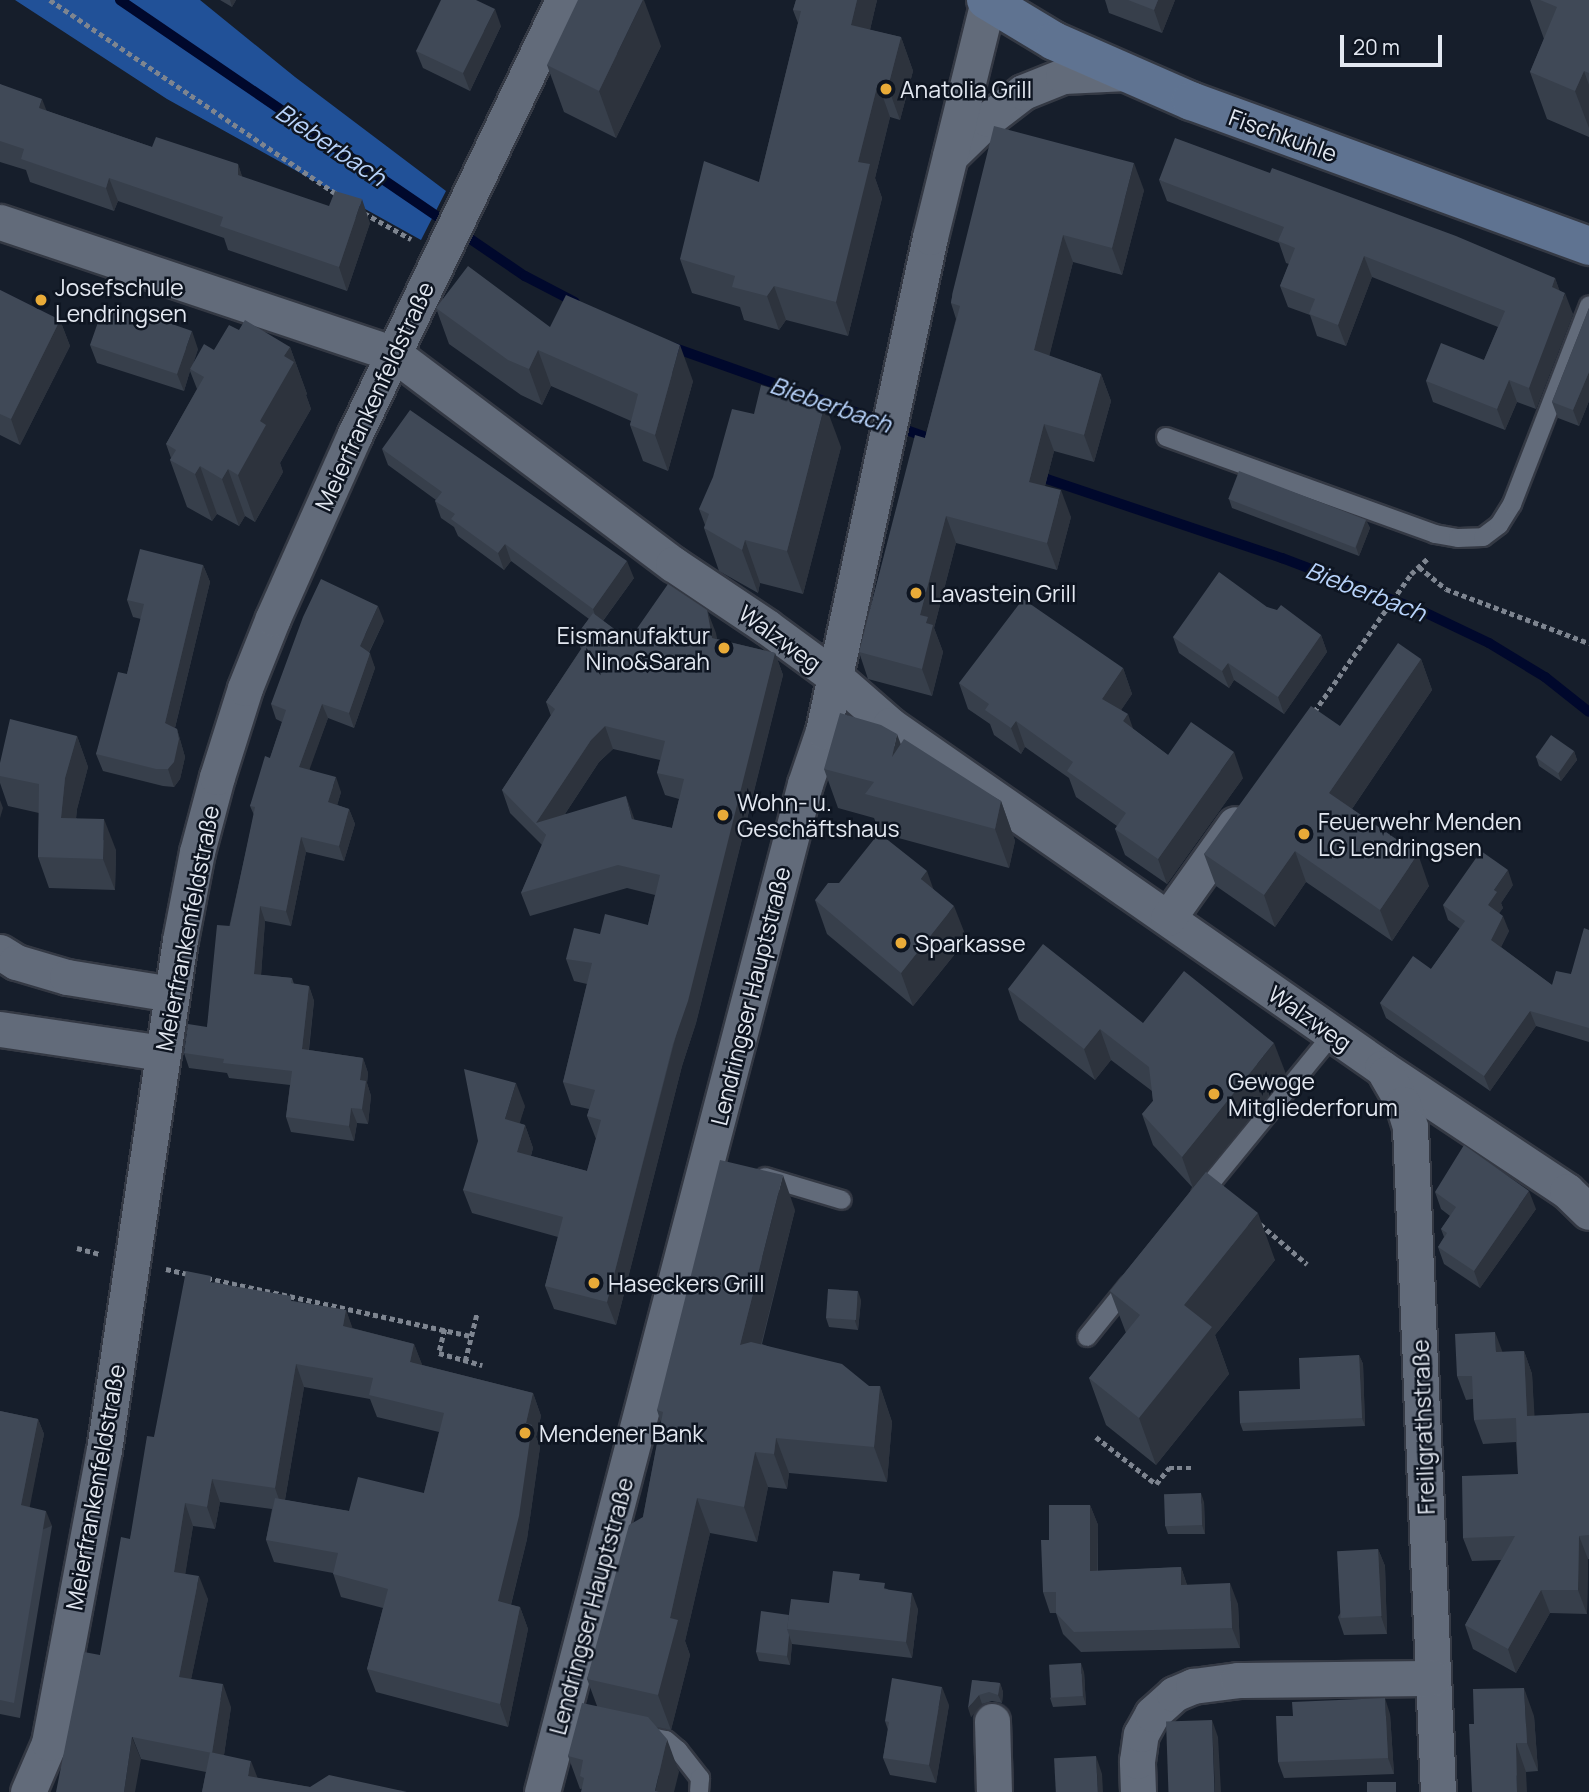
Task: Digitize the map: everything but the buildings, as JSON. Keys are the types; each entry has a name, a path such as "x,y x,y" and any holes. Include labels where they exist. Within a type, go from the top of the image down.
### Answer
{"main road":[{"name":"Fischkuhle","path":"987,0 1054,41 1191,101 1589,246"}],"street":[{"name":"Meierfrankenfeldstraße","path":"29,1792 49,1743 104,1450 172,994 197,852 244,688 355,434 563,0"},
{"name":"Lendringser Hauptstraße","path":"542,1792 568,1718 715,1161 835,677 885,452 896,388 987,0"},
{"path":"950,156 988,119 1023,92 1063,76 1126,73"},
{"name":"Walzweg","path":"0,222 394,355 583,498 835,677 890,725 1382,1068 1567,1191 1589,1212"},
{"path":"1168,918 1256,795"},
{"path":"0,952 16,962 67,977 172,994"},
{"path":"0,1029 163,1053"},
{"name":"Freiligrathstraße","path":"1382,1068 1395,1087 1410,1127 1438,1792"},
{"path":"1138,1792 1137,1760 1141,1734 1152,1714 1174,1694 1193,1686 1238,1680 1433,1678"},
{"path":"992,1721 995,1792"}],"lane":[{"path":"1166,437 1436,534 1458,538 1483,537 1499,525 1512,504 1589,305"},
{"path":"1186,1214 1333,1034"},
{"path":"748,1171 842,1200"},
{"path":"1087,1337 1136,1275"},
{"path":"627,1731 666,1740 700,1778 699,1791"}],"path":[{"path":"50,0 346,201"},
{"path":"357,208 440,255"},
{"path":"1419,567 1446,589 1589,643"},
{"path":"1310,719 1411,573"},
{"path":"1254,1219 1307,1264"},
{"path":"132,1261 471,1336"},
{"path":"465,1360 477,1312"},
{"path":"445,1329 439,1353 481,1365"},
{"path":"1096,1437 1156,1484 1169,1468 1192,1468"}],"shaded area":[{"path":"15,0 200,0 295,77 446,191 421,240 167,99"}],"waterway":[{"name":"Bieberbach","path":"120,0 525,276 575,302"},
{"name":"Bieberbach","path":"669,346 937,441"},
{"name":"Bieberbach","path":"1035,475 1282,558 1424,612 1489,643 1545,677 1589,712"}],"place":[{"name":"Anatolia Grill","path":"886,89"},
{"name":"Josefschule Lendringsen","path":"41,300"},
{"name":"Lavastein Grill","path":"916,593"},
{"name":"Eismanufaktur Nino&Sarah","path":"724,648"},
{"name":"Wohn- u. Geschäftshaus","path":"723,815"},
{"name":"Feuerwehr Menden LG Lendringsen","path":"1304,834"},
{"name":"Sparkasse","path":"901,943"},
{"name":"Gewoge Mitgliederforum","path":"1214,1094"},
{"name":"Haseckers Grill","path":"594,1283"},
{"name":"Mendener Bank","path":"525,1433"}]}
